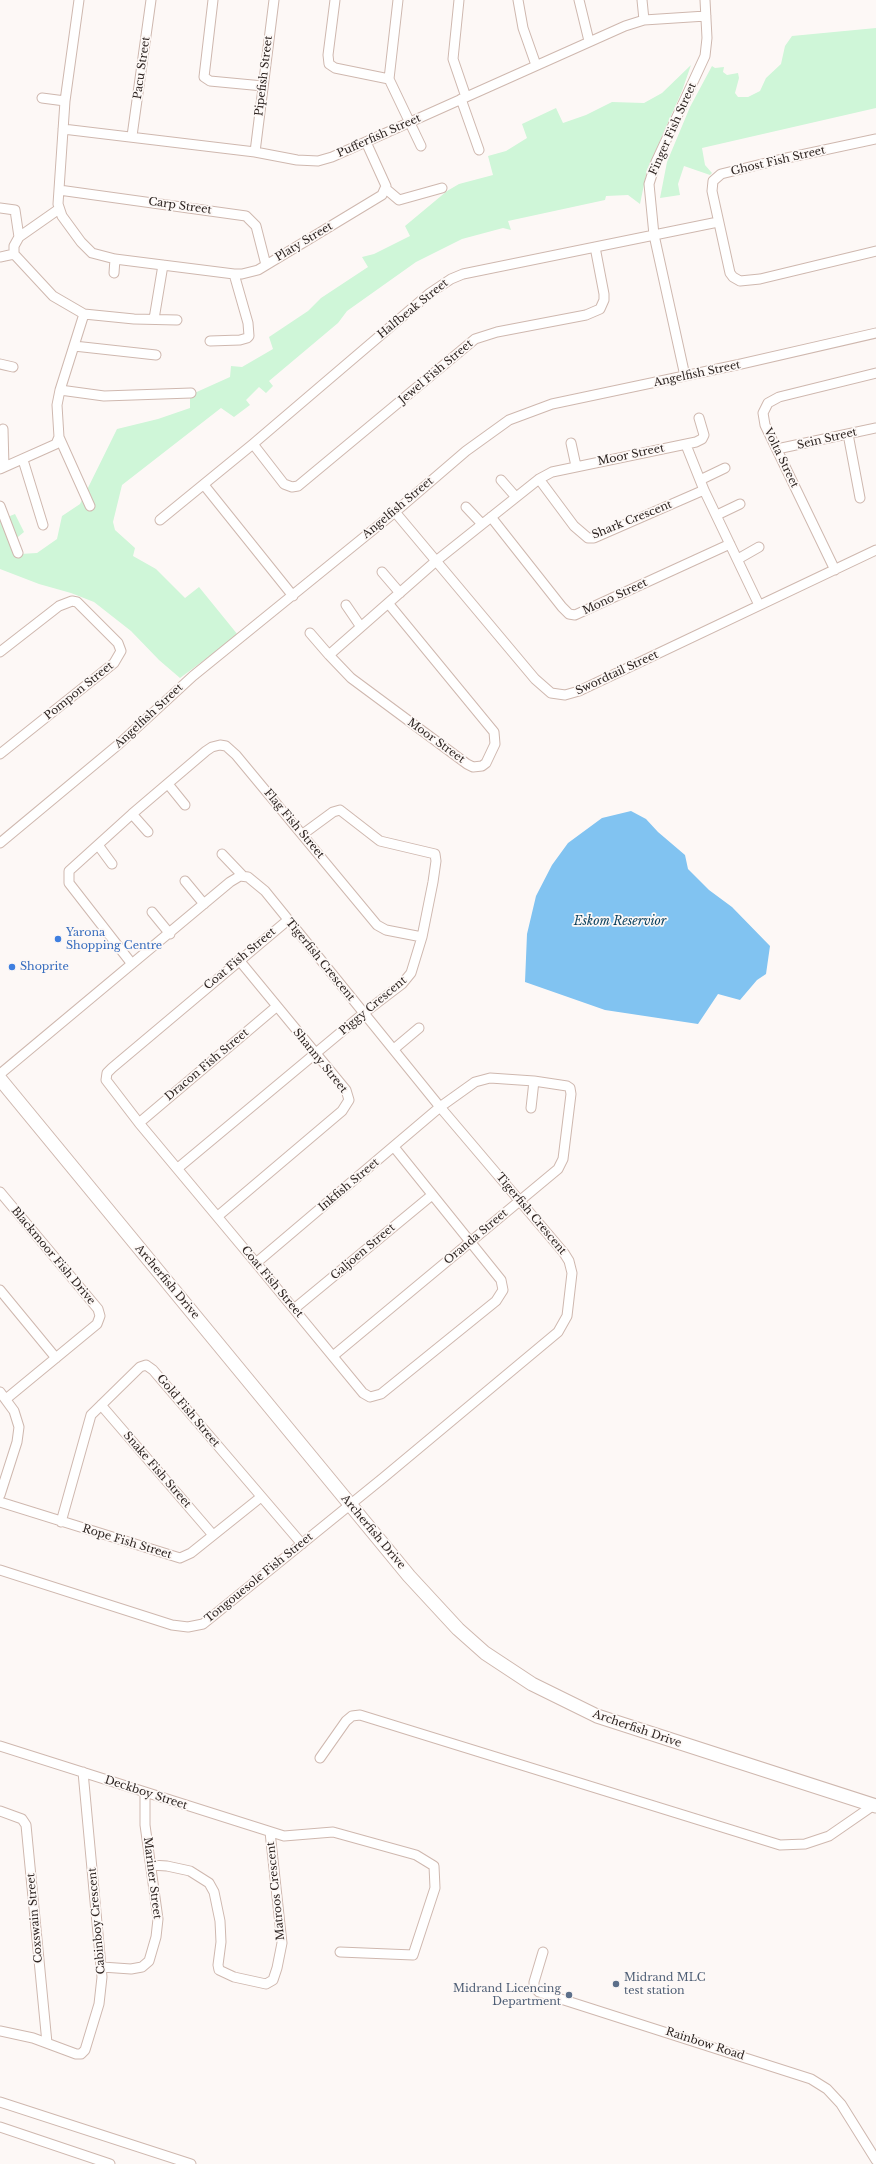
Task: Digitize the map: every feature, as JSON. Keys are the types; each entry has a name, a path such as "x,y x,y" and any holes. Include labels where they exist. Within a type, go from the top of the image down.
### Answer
{"street":[{"path":"63,129 65,101 79,0"},
{"name":"Pacu Street","path":"132,136 151,0"},
{"path":"213,0 204,77 210,81 263,86"},
{"name":"Pipefish Street","path":"254,152 274,0"},
{"path":"336,0 328,55 329,64 335,68 389,79"},
{"path":"398,0 389,79 421,146"},
{"path":"459,0 453,59 479,150"},
{"path":"518,0 523,28 536,65"},
{"path":"579,0 589,42"},
{"path":"642,0 644,20"},
{"name":"Finger Fish Street","path":"685,376 654,235 649,199 651,176 705,56 705,0"},
{"name":"Pufferfish Street","path":"63,129 132,136 312,161 332,157 536,65 644,20 706,16"},
{"path":"42,98 65,101"},
{"name":"Platy Street","path":"63,129 58,190 59,209 62,216 90,252 115,259 234,274 250,273 266,265 379,197 386,189"},
{"name":"Ghost Fish Street","path":"876,139 782,159 718,175 713,181 712,191 730,272 733,277 740,281 760,279 876,251"},
{"path":"366,142 385,180 386,189 400,200 442,188"},
{"name":"Carp Street","path":"58,190 246,216 256,226 266,265"},
{"path":"0,208 15,210 19,238"},
{"path":"59,209 19,238 14,246 14,254 53,296 84,314 178,320"},
{"name":"Halfbeak Street","path":"160,520 253,444 444,282 463,274 718,222"},
{"name":"Jewel Fish Street","path":"253,444 284,484 292,487 298,486 475,339 497,332 586,315 600,309 604,300 604,294 595,247"},
{"path":"0,257 14,254"},
{"path":"114,273 115,259"},
{"path":"154,319 163,265"},
{"path":"210,341 240,340 249,336 248,323 234,274"},
{"path":"84,314 60,390 57,405 59,437 90,506"},
{"name":"Angelfish Street","path":"0,843 119,744 193,676 395,512 481,438 517,416 552,404 876,333"},
{"path":"74,346 156,355"},
{"path":"0,364 12,366"},
{"name":"Volta Street","path":"835,570 763,419 764,410 768,402 779,397 876,373"},
{"path":"60,390 104,396 191,393"},
{"name":"Moor Street","path":"329,655 436,560 491,517 515,496 539,479 549,473 576,466 700,441 703,437 699,418"},
{"name":"Sein Street","path":"778,449 876,428"},
{"path":"3,429 2,468 23,460 56,444 59,437"},
{"path":"848,434 860,498"},
{"path":"571,443 576,466"},
{"path":"686,445 704,490 738,558 759,605"},
{"path":"23,460 43,526"},
{"path":"700,480 725,468"},
{"name":"Shark Crescent","path":"539,479 574,526 588,538 594,538 704,490"},
{"path":"501,480 515,496"},
{"path":"204,485 293,596"},
{"path":"717,515 740,504"},
{"path":"0,506 18,553"},
{"path":"466,507 482,524"},
{"name":"Swordtail Street","path":"395,512 535,679 544,688 558,695 579,692 876,550"},
{"name":"Mono Street","path":"491,517 559,604 569,614 575,615 730,544"},
{"path":"738,558 759,547"},
{"path":"382,572 400,593"},
{"name":"Pompon Street","path":"0,652 59,606 69,601 75,601 81,606 118,643 121,651 114,663 0,754"},
{"name":"Moor Street","path":"310,633 351,678 467,764 476,767 486,763 496,744 494,732 388,603"},
{"path":"346,605 361,627"},
{"name":"Flag Fish Street","path":"132,964 69,883 69,871 132,814 209,748 224,745 236,755 377,924 386,930 422,937"},
{"path":"168,784 185,805"},
{"name":"Piggy Crescent","path":"178,1168 316,1055 364,1013 408,979 422,937 434,875 435,854 380,841 340,810 333,812 303,834"},
{"path":"132,814 148,832"},
{"path":"98,845 112,864"},
{"name":"Tigerfish Crescent","path":"222,854 243,876 250,878 259,884 440,1107 520,1200 569,1261 571,1279 564,1324 555,1335 350,1505"},
{"path":"0,1074 170,934 230,882 243,876"},
{"path":"185,881 204,904"},
{"path":"152,912 170,934"},
{"name":"Coat Fish Street","path":"288,920 107,1073 107,1082 139,1123 334,1356 364,1395 370,1397 378,1396 496,1301 502,1293 503,1283 394,1148"},
{"name":"Shanny Street","path":"218,1216 348,1105 349,1095 239,960"},
{"name":"Dracon Fish Street","path":"139,1123 276,1007"},
{"path":"394,1049 419,1028"},
{"name":"Archerfish Drive","path":"0,1079 409,1576 458,1629 485,1653 532,1684 581,1709 616,1723 875,1805"},
{"name":"Oranda Street","path":"334,1356 558,1169 562,1163 571,1094 567,1086 534,1081 483,1079 475,1082 440,1107"},
{"path":"532,1108 534,1081"},
{"name":"Inkfish Street","path":"256,1263 394,1148 440,1107"},
{"name":"Blackmoor Fish Drive","path":"0,1192 100,1314 100,1320 97,1324 56,1358 3,1396"},
{"name":"Galjoen Street","path":"294,1309 432,1195"},
{"path":"0,1290 56,1358"},
{"name":"Gold Fish Street","path":"61,1522 88,1423 93,1412 140,1367 145,1365 150,1367 302,1544"},
{"path":"0,1495 19,1432 17,1417 3,1396"},
{"name":"Snake Fish Street","path":"101,1405 212,1535"},
{"name":"Rope Fish Street","path":"0,1502 180,1558 188,1555 261,1497"},
{"name":"Tongouesole Fish Street","path":"0,1570 172,1625 193,1627 207,1622 350,1505"},
{"path":"320,1758 346,1721 352,1716 360,1715 780,1845 805,1844 825,1838 875,1805"},
{"name":"Deckboy Street","path":"0,1746 270,1832 293,1836 333,1832 416,1855 434,1866 436,1888 414,1955 340,1952"},
{"name":"Cabinboy Crescent","path":"0,2031 47,2042 76,2054 84,2051 99,2004 102,1967 83,1772"},
{"name":"Mariner Street","path":"102,1967 135,1969 142,1967 149,1961 158,1925 145,1825 145,1792"},
{"name":"Coxswain Street","path":"0,1811 22,1819 26,1825 47,2042"},
{"name":"Matroos Crescent","path":"151,1866 190,1871 209,1883 214,1892 220,1922 221,1942 218,1965 219,1970 234,1978 266,1984 272,1980 278,1968 282,1943 270,1832"},
{"name":"Rainbow Road","path":"543,1952 534,1982 534,1987 539,1992 811,2079 827,2089 841,2104 876,2160"},
{"path":"0,2102 192,2164"},
{"path":"0,2127 84,2160 110,2164"}],"green space":[{"path":"876,28 876,108 702,148 705,165 712,173 710,175 684,166 678,184 680,195 660,198 667,162 690,107 712,66 715,68 724,67 723,72 727,75 738,73 739,78 735,93 738,97 748,97 760,91 766,78 781,64 785,46 792,36"},
{"path":"691,65 682,91 647,170 640,204 628,195 606,196 605,200 508,221 511,230 503,228 462,239 416,262 347,311 338,323 269,381 273,386 266,393 259,387 246,400 250,405 234,417 221,408 122,485 113,522 115,530 135,548 133,556 156,569 185,598 199,587 238,635 180,678 159,660 131,631 94,602 71,593 39,584 0,569 0,520 15,514 24,532 13,541 20,554 37,553 57,539 62,516 80,504 117,429 158,419 190,408 190,395 230,377 231,366 242,367 273,349 269,337 308,311 321,298 368,267 362,257 374,254 410,236 405,226 447,191 459,184 493,175 488,156 506,151 527,138 522,124 556,108 563,123 586,115 612,102 644,103 662,93"}],"water":[{"name":"Eskom Reservior","path":"631,811 646,819 658,832 685,855 688,869 709,890 732,907 770,946 766,974 757,980 740,1000 718,994 698,1024 605,1010 525,982 527,934 536,896 552,865 568,843 602,818"}],"place":[{"name":"Yarona Shopping Centre","path":"58,939"},
{"name":"Shoprite","path":"12,967"},
{"name":"Midrand MLC test station","path":"616,1984"},
{"name":"Midrand Licencing Department","path":"569,1995"}]}
